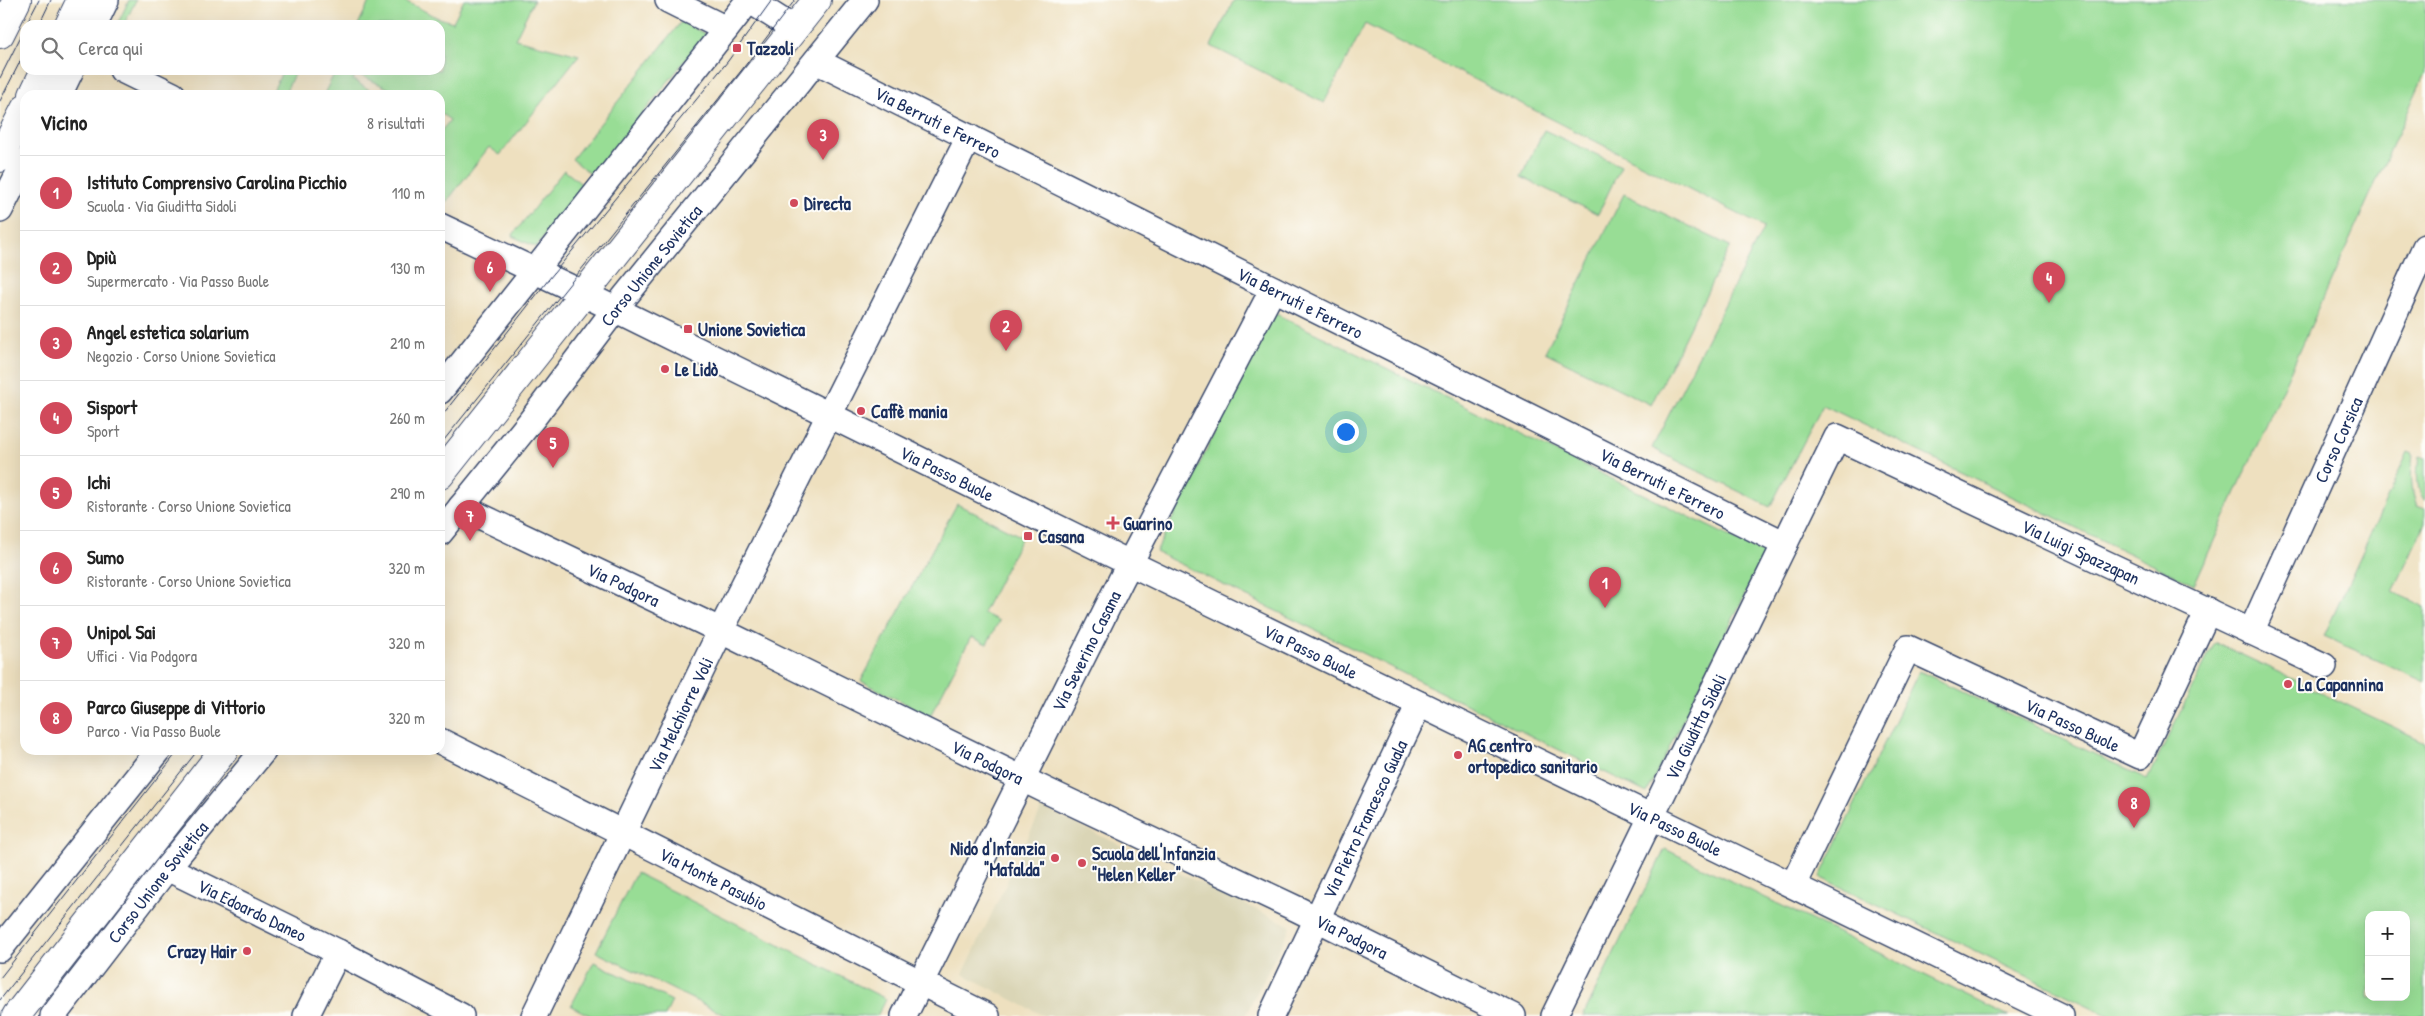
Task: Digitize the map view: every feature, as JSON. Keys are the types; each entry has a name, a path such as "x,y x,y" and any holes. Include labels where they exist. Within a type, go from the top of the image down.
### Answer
{"main road":[{"path":"0,34 17,0"},
{"path":"71,20 81,0"},
{"name":"Corso Unione Sovietica","path":"445,468 817,0"},
{"path":"35,90 43,75"},
{"path":"0,158 20,120"},
{"name":"Corso Unione Sovietica","path":"16,1016 220,755"}],"street":[{"path":"96,20 106,0"},
{"path":"668,0 726,29"},
{"path":"445,386 749,0 793,28"},
{"name":"Corso Unione Sovietica","path":"445,527 530,422 614,310 816,61 861,2"},
{"name":"Via Berruti e Ferrero","path":"816,61 1785,544"},
{"path":"61,90 69,75"},
{"path":"132,75 163,90"},
{"path":"828,416 968,137"},
{"path":"3,195 20,169"},
{"name":"Corso Unione Sovietica","path":"445,228 533,272 582,293"},
{"name":"Corso Corsica","path":"2250,632 2425,247"},
{"name":"Via Severino Casana","path":"904,1016 1130,563 1273,289"},
{"name":"Via Passo Buole","path":"582,293 828,416 2061,1016"},
{"name":"Via Melchiorre Voli","path":"534,1016 721,630 828,416"},
{"name":"Via Luigi Spazzapan","path":"1837,437 2324,666"},
{"name":"Via Giuditta Sidoli","path":"1554,1016 1653,817 1837,437"},
{"name":"Via Podgora","path":"461,507 721,630 1022,778 1318,919 1513,1016"},
{"name":"Via Passo Buole","path":"1793,885 1908,648 2140,756 2208,611"},
{"name":"Via Pietro Francesco Guala","path":"1271,1016 1419,704"},
{"name":"Via Monte Pasubio","path":"445,743 987,1016"},
{"path":"0,949 155,755"},
{"name":"Corso Unione Sovietica","path":"53,1016 167,868 260,755"},
{"name":"Via Edoardo Daneo","path":"167,868 338,952 461,1016"},
{"path":"306,1016 338,952"}],"shaded area":[{"path":"1042,808 1291,926 1245,1016 1044,1016 963,974"}],"green space":[{"path":"129,0 136,0 126,20 119,20"},
{"path":"370,0 403,0 438,18 453,22 464,0 534,0 515,39 579,55 500,155 489,147 445,204 445,126 450,120 445,116 445,90 392,90 360,75 445,75 445,20 360,20"},
{"path":"1234,0 2425,0 2425,73 2194,585 1823,405 1770,507 1652,448 1764,227 1365,24 1324,103 1211,46"},
{"path":"681,22 706,34 593,176 572,159"},
{"path":"281,75 294,75 286,90 273,90"},
{"path":"334,75 355,75 353,80 370,90 326,90"},
{"path":"1544,130 1621,166 1598,214 1521,177"},
{"path":"564,170 584,186 536,247 512,236"},
{"path":"1624,194 1730,246 1651,405 1545,352"},
{"path":"1274,313 1765,554 1647,793 1156,552"},
{"path":"2408,452 2413,454 2413,493 2417,506 2425,509 2425,523 2393,592 2425,607 2425,682 2324,636"},
{"path":"2419,456 2425,458 2425,501 2418,485"},
{"path":"957,504 1022,537 983,613 999,621 987,644 971,637 930,716 861,681"},
{"path":"2215,642 2425,742 2425,1016 2110,1016 1820,877 1919,671 2147,779"},
{"path":"1665,849 2009,1016 1583,1016"},
{"path":"636,873 886,999 877,1016 727,1016 596,952"},
{"path":"594,962 672,1001 665,1016 591,1016 571,1006"}],"tram line":[{"path":"29,20 39,0"},
{"path":"41,20 51,0"},
{"path":"445,412 549,279 728,61 772,0"},
{"path":"445,439 741,71 795,0"},
{"path":"0,78 20,38"},
{"path":"0,101 20,62"},
{"path":"0,978 175,755"},
{"path":"0,1000 194,755"}],"place":[{"name":"Tazzoli","path":"737,48"},
{"name":"Angel estetica solarium","path":"823,160"},
{"name":"Directa","path":"794,203"},
{"name":"Sumo","path":"490,292"},
{"name":"Sisport","path":"2049,303"},
{"name":"Unione Sovietica","path":"688,329"},
{"name":"Dpiù","path":"1006,351"},
{"name":"Le Lidò","path":"665,369"},
{"name":"Caffè mania","path":"861,411"},
{"name":"Ichi","path":"553,468"},
{"name":"Guarino","path":"1113,523"},
{"name":"Casana","path":"1028,536"},
{"name":"Unipol Sai","path":"470,541"},
{"name":"Istituto Comprensivo Carolina Picchio","path":"1605,608"},
{"name":"La Capannina","path":"2288,684"},
{"name":"AG centro ortopedico sanitario","path":"1458,755"},
{"name":"Parco Giuseppe di Vittorio","path":"2134,828"},
{"name":"Nido d'Infanzia \"Mafalda\"","path":"1055,858"},
{"name":"Scuola dell'Infanzia \"Helen Keller\"","path":"1082,863"},
{"name":"Crazy Hair","path":"247,951"}]}
